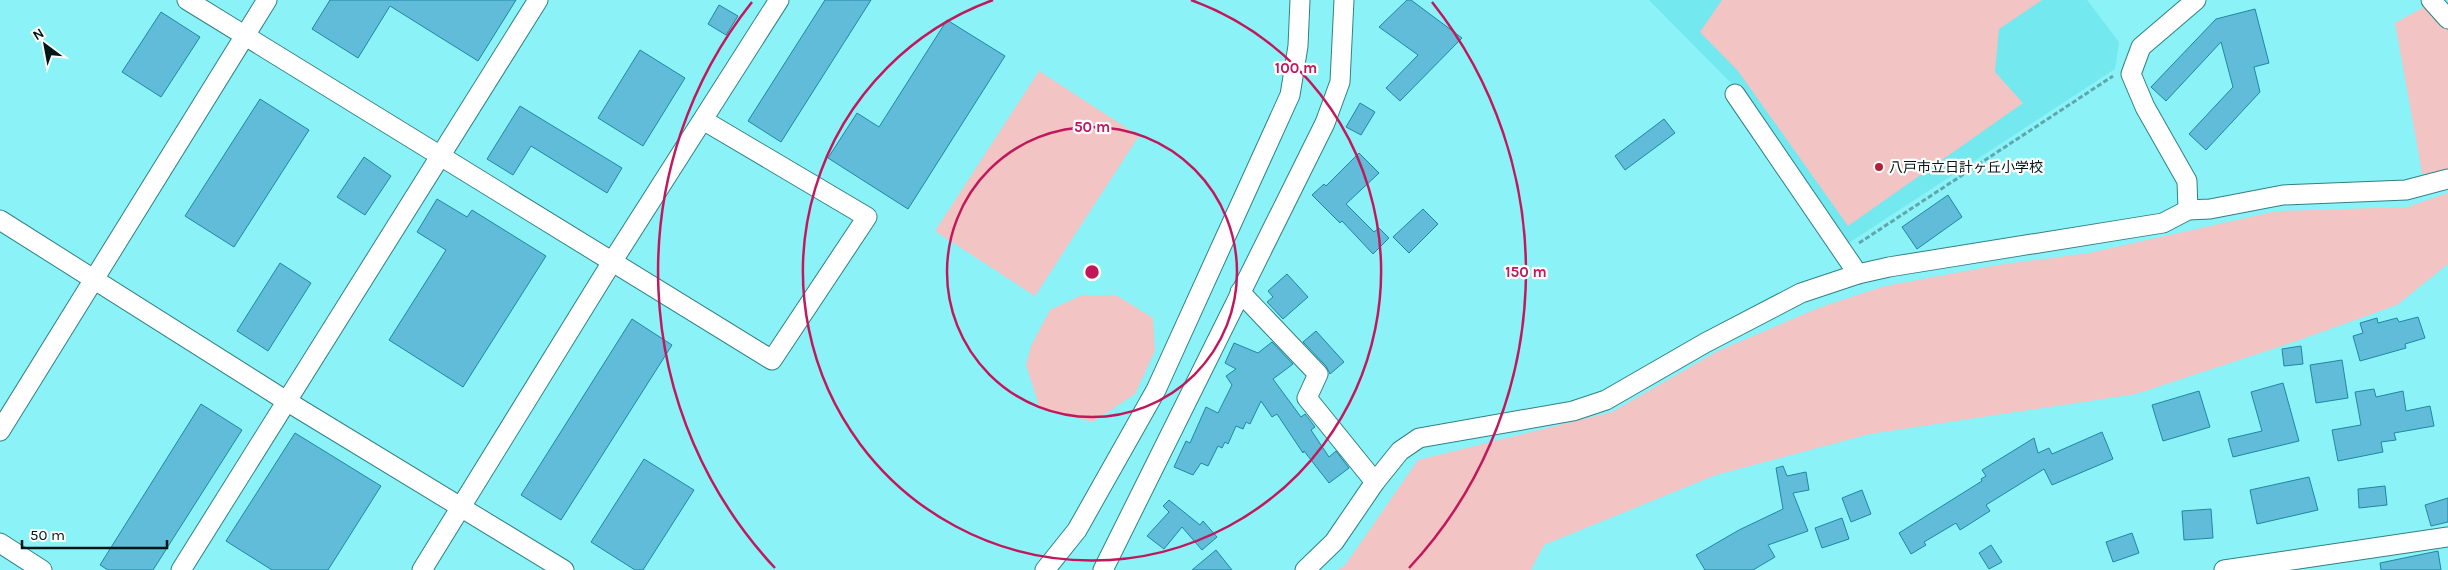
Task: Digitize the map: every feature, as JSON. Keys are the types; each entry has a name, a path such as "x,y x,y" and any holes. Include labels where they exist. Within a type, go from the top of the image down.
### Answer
{"street":[{"path":"187,0 442,155 772,360 867,217 703,120"},
{"path":"0,432 267,0"},
{"path":"181,570 288,402 538,0"},
{"path":"422,570 612,262 779,0"},
{"path":"1045,570 1077,530 1156,390 1290,95 1298,46 1300,0"},
{"path":"1103,570 1324,122 1340,82 1344,0"},
{"path":"2188,210 2187,181 2144,107 2131,74 2141,47 2196,0"},
{"path":"2431,0 2448,18"},
{"path":"1734,94 1858,274"},
{"path":"1305,570 1334,542 1375,482 1400,451 1418,438 1573,411 1606,400 1705,343 1801,293 1858,274 2162,222 2188,210 2210,209 2283,195 2406,190 2448,178"},
{"path":"0,220 288,402 559,569"},
{"path":"1240,292 1318,374 1307,398 1375,482"},
{"path":"2224,570 2448,536"},
{"path":"0,543 42,570"}],"path":[{"path":"1844,253 2114,76"}],"shaded area":[{"name":"八戸市立日計ヶ丘小学校","path":"1649,0 2087,0 2119,42 2115,69 1847,244 1737,89"},
{"name":"八戸市立日計ヶ丘小学校","path":"1722,0 2042,0 1999,29 1995,72 2023,103 1848,226 1738,71 1700,32"},
{"path":"2426,6 2448,29 2448,169 2423,178 2395,23"},
{"path":"1039,71 1139,136 1035,296 935,231"},
{"path":"2448,193 2448,264 2397,305 2291,343 2136,394 1870,434 1716,475 1544,545 1531,570 1338,570 1346,564 1418,460 1612,412 1718,351 1821,307 1885,286 1998,265 2089,253 2277,211 2407,207"},
{"path":"1082,295 1116,295 1153,318 1155,351 1135,394 1093,422 1040,409 1026,365 1031,346 1050,310"}],"building":[{"path":"330,0 516,0 478,61 390,6 358,58 312,29"},
{"path":"825,0 871,0 781,142 748,121"},
{"path":"1407,0 1411,0 1462,38 1400,101 1386,88 1418,55 1379,27"},
{"path":"719,5 738,16 726,35 708,24"},
{"path":"2255,9 2269,63 2254,67 2260,92 2206,150 2189,134 2233,87 2221,42 2166,101 2151,87 2216,19"},
{"path":"161,12 200,37 161,97 122,72"},
{"path":"947,20 1005,56 908,209 828,158 857,113 879,127"},
{"path":"640,50 685,78 643,146 598,118"},
{"path":"260,99 309,130 234,247 185,216"},
{"path":"1360,103 1375,112 1361,135 1346,127"},
{"path":"520,106 622,168 607,193 531,146 513,175 487,159"},
{"path":"1664,119 1675,133 1625,170 1615,156"},
{"path":"1359,153 1379,173 1346,204 1374,232 1379,228 1389,238 1373,254 1342,221 1340,223 1312,195 1324,184 1326,186"},
{"path":"364,157 391,176 365,215 337,197"},
{"path":"1948,195 1962,217 1917,249 1902,227"},
{"path":"437,199 467,217 472,210 546,256 463,387 389,340 446,250 417,232"},
{"path":"1423,209 1438,224 1409,253 1393,237"},
{"path":"280,263 311,283 268,351 237,331"},
{"path":"1287,274 1308,297 1283,319 1267,302 1273,297 1268,291"},
{"path":"2418,317 2425,338 2405,344 2406,348 2360,361 2353,336 2363,333 2360,323 2377,318 2378,323 2397,318 2399,322"},
{"path":"632,319 672,345 561,520 521,495"},
{"path":"1316,331 1344,362 1330,374 1326,366 1303,342"},
{"path":"1272,342 1293,364 1273,379 1301,417 1305,414 1315,427 1311,430 1329,457 1336,451 1349,468 1329,483 1304,451 1303,453 1277,414 1272,417 1261,401 1250,424 1246,422 1243,429 1236,426 1228,444 1225,442 1222,448 1218,446 1208,466 1201,463 1193,475 1174,467 1186,441 1190,443 1206,407 1218,413 1232,385 1226,376 1236,369 1225,363 1234,343 1258,353"},
{"path":"2301,346 2303,364 2284,366 2282,349"},
{"path":"2342,360 2348,398 2316,403 2310,365"},
{"path":"2283,383 2299,441 2233,457 2228,439 2262,431 2251,392"},
{"path":"2374,389 2376,397 2403,391 2406,411 2430,406 2434,426 2394,433 2396,440 2381,442 2383,452 2338,461 2332,430 2361,425 2355,392"},
{"path":"2199,391 2210,427 2163,441 2152,405"},
{"path":"201,404 242,430 153,570 108,570 100,565"},
{"path":"2102,432 2113,459 2052,485 2044,469 1986,505 1990,511 1960,530 1956,523 1924,542 1926,545 1911,554 1899,533 1982,481 1981,479 1986,476 1982,470 2034,438 2038,453 2049,448 2052,454"},
{"path":"295,433 381,486 328,570 272,570 226,541"},
{"path":"644,459 694,490 643,570 635,570 591,542"},
{"path":"1783,466 1787,476 1806,472 1809,490 1793,493 1808,531 1768,545 1775,557 1753,570 1705,570 1696,555 1739,530 1783,509 1776,468"},
{"path":"2309,477 2318,510 2257,524 2250,490"},
{"path":"2385,486 2387,505 2359,508 2358,489"},
{"path":"1862,490 1871,514 1851,522 1842,498"},
{"path":"2448,498 2448,522 2431,526 2425,505"},
{"path":"1169,500 1200,525 1203,521 1217,537 1202,550 1182,527 1164,549 1147,536 1169,512 1163,506"},
{"path":"2211,509 2213,538 2184,540 2182,511"},
{"path":"1842,518 1849,539 1822,548 1815,528"},
{"path":"2132,533 2139,553 2113,562 2106,542"},
{"path":"1991,545 2002,562 1989,569 1979,553"},
{"path":"1216,550 1232,570 1192,570"},
{"path":"2438,551 2441,570 2381,570 2380,563"}],"place":[{"name":"八戸市立日計ヶ丘小学校","path":"1879,167"}]}
